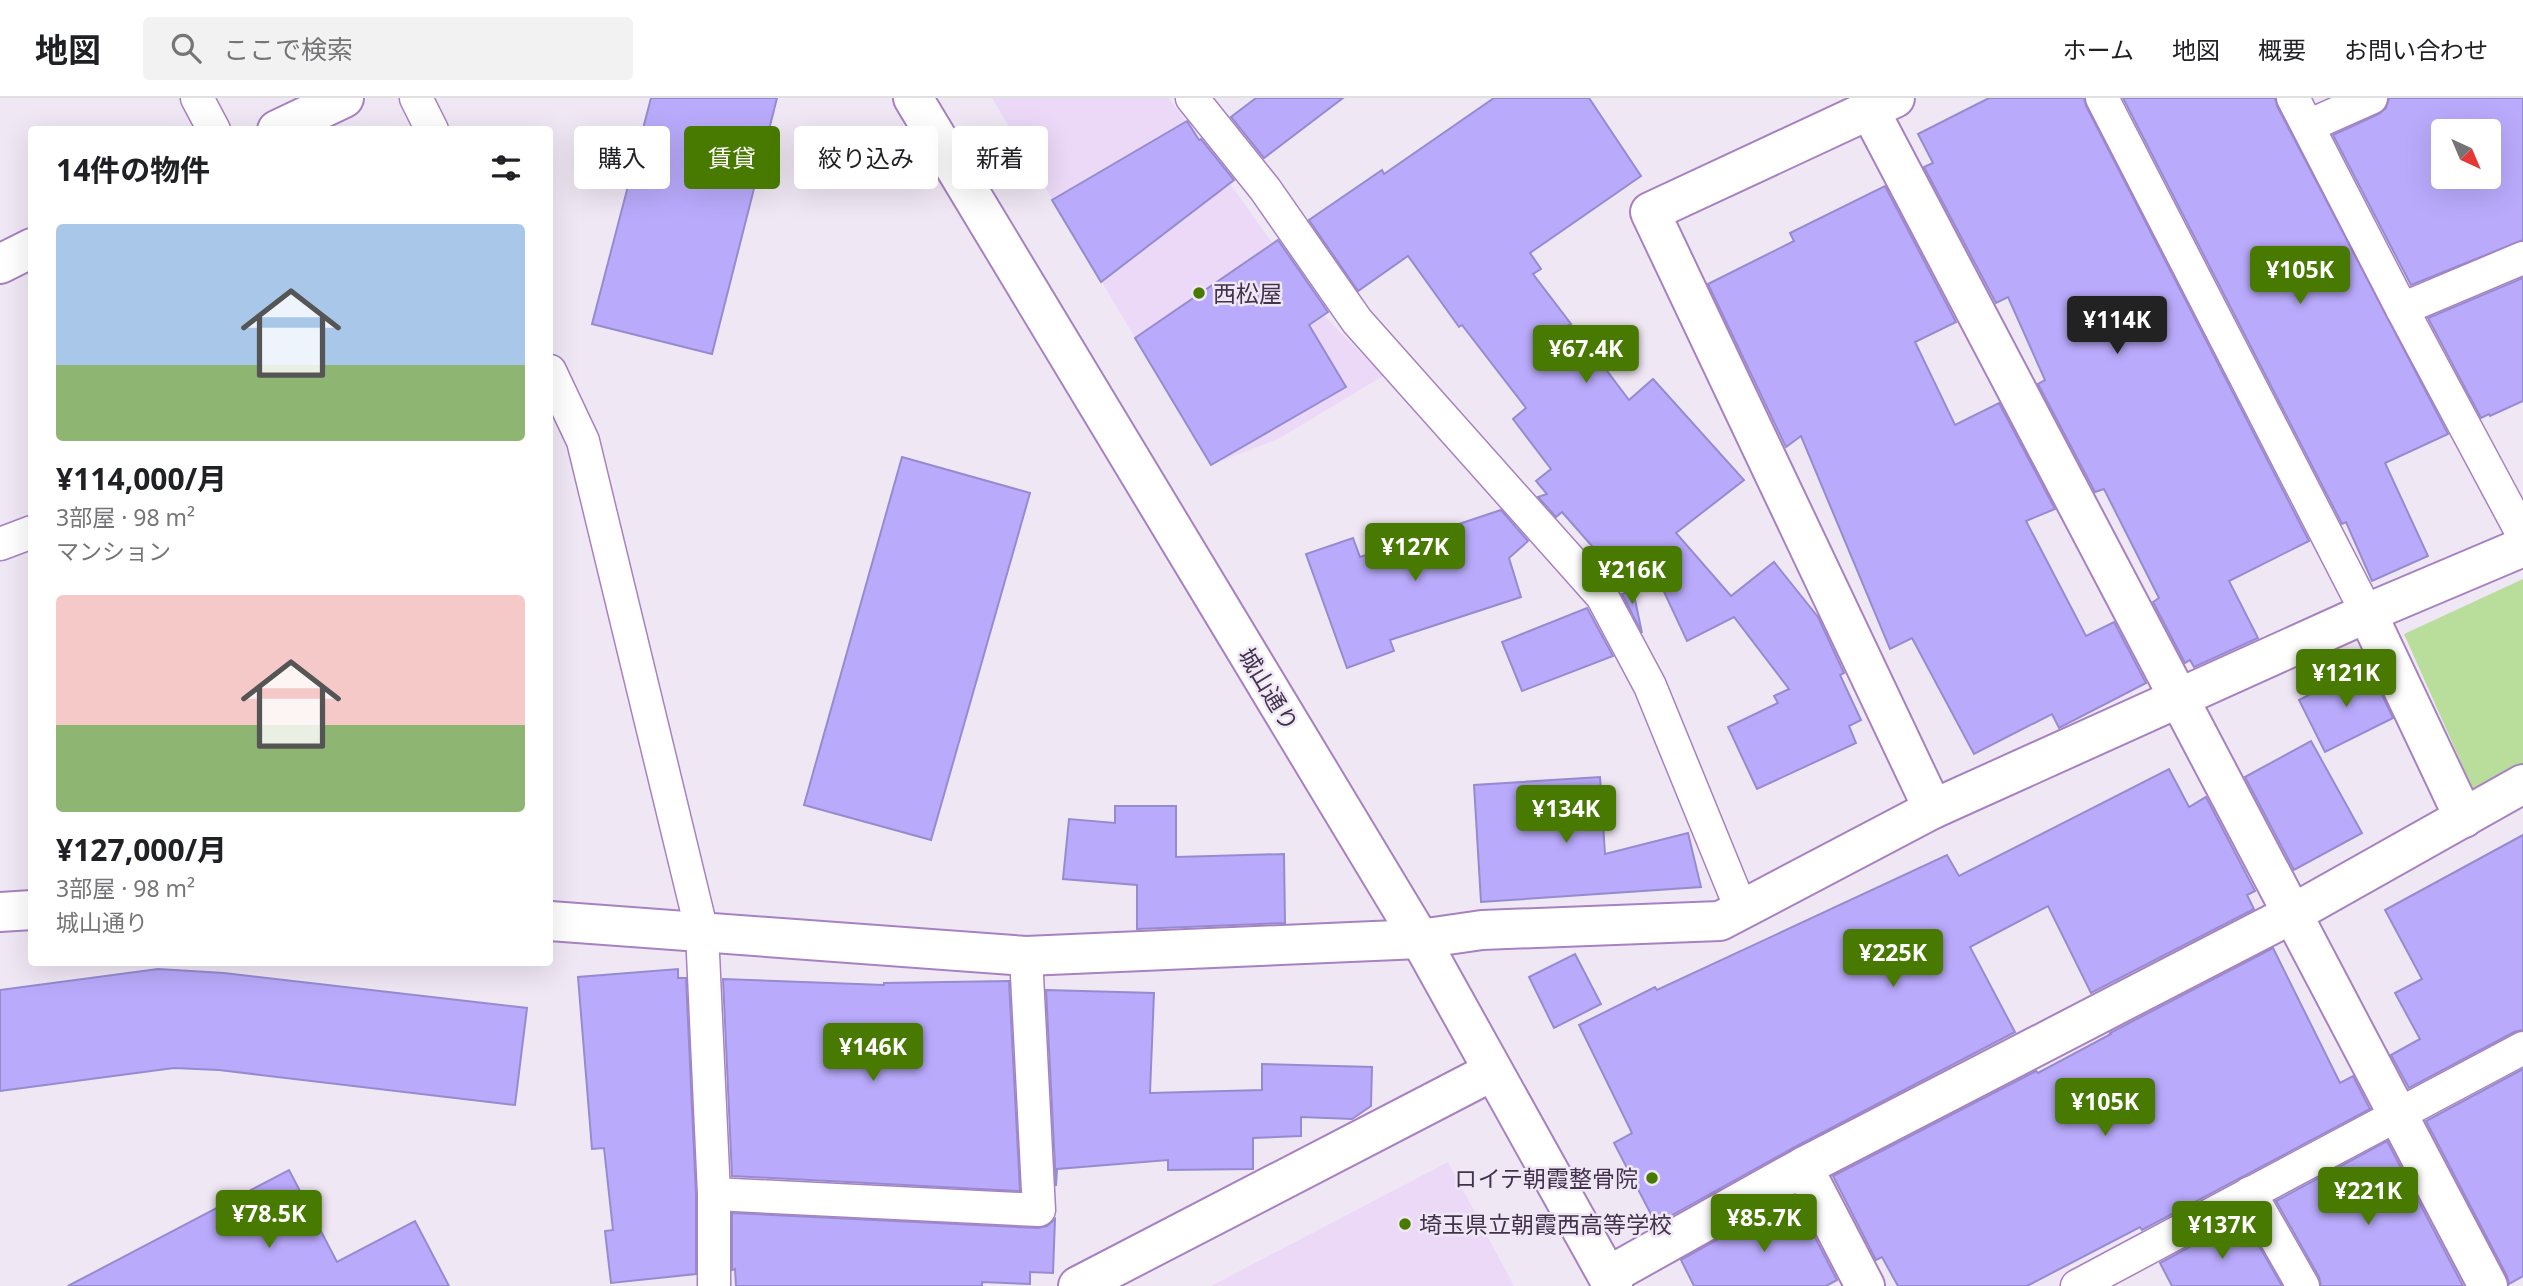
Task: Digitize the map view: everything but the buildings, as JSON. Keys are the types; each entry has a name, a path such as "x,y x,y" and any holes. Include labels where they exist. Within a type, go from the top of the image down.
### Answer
{"street":[{"path":"285,126 344,98"},
{"name":"城山通り","path":"913,98 1420,939 1611,1281"},
{"path":"1933,809 1650,212 1882,105 2179,698 2488,1286"},
{"path":"0,264 28,250"},
{"path":"553,921 1026,956 1420,939 1482,930 1720,921 1933,809 2367,613 2523,547"},
{"path":"2367,613 2464,818"},
{"path":"1611,1281 1803,1167 2292,914 2523,784"},
{"path":"0,912 28,910"},
{"path":"1078,1286 1493,1071"},
{"path":"1803,1167 1865,1286"}],"lane":[{"path":"197,98 212,126"},
{"path":"416,98 430,126"},
{"path":"1192,98 1265,189 1357,321 1602,596 1650,686 1742,911"},
{"path":"2102,98 2367,613"},
{"path":"2293,98 2523,535"},
{"path":"2308,126 2371,98"},
{"path":"2402,309 2523,258"},
{"path":"553,378 583,441 702,932 714,1194 714,1286"},
{"path":"0,544 28,534"},
{"path":"714,1194 1039,1210 1026,956"},
{"path":"2077,1286 2523,1048"},
{"path":"2250,1193 2303,1286"}],"shaded area":[{"name":"西松屋","path":"992,98 1169,98 1322,313 1383,376 1280,438 1211,465 1046,189 1048,126 1009,126"},
{"name":"埼玉県立朝霞西高等学校","path":"1448,1162 1514,1286 1211,1286"}],"green space":[{"path":"2523,579 2523,770 2476,796 2404,634"}],"place":[{"name":"西松屋","path":"1199,293"},
{"name":"ロイテ朝霞整骨院","path":"1652,1178"},
{"name":"埼玉県立朝霞西高等学校","path":"1405,1224"}]}
